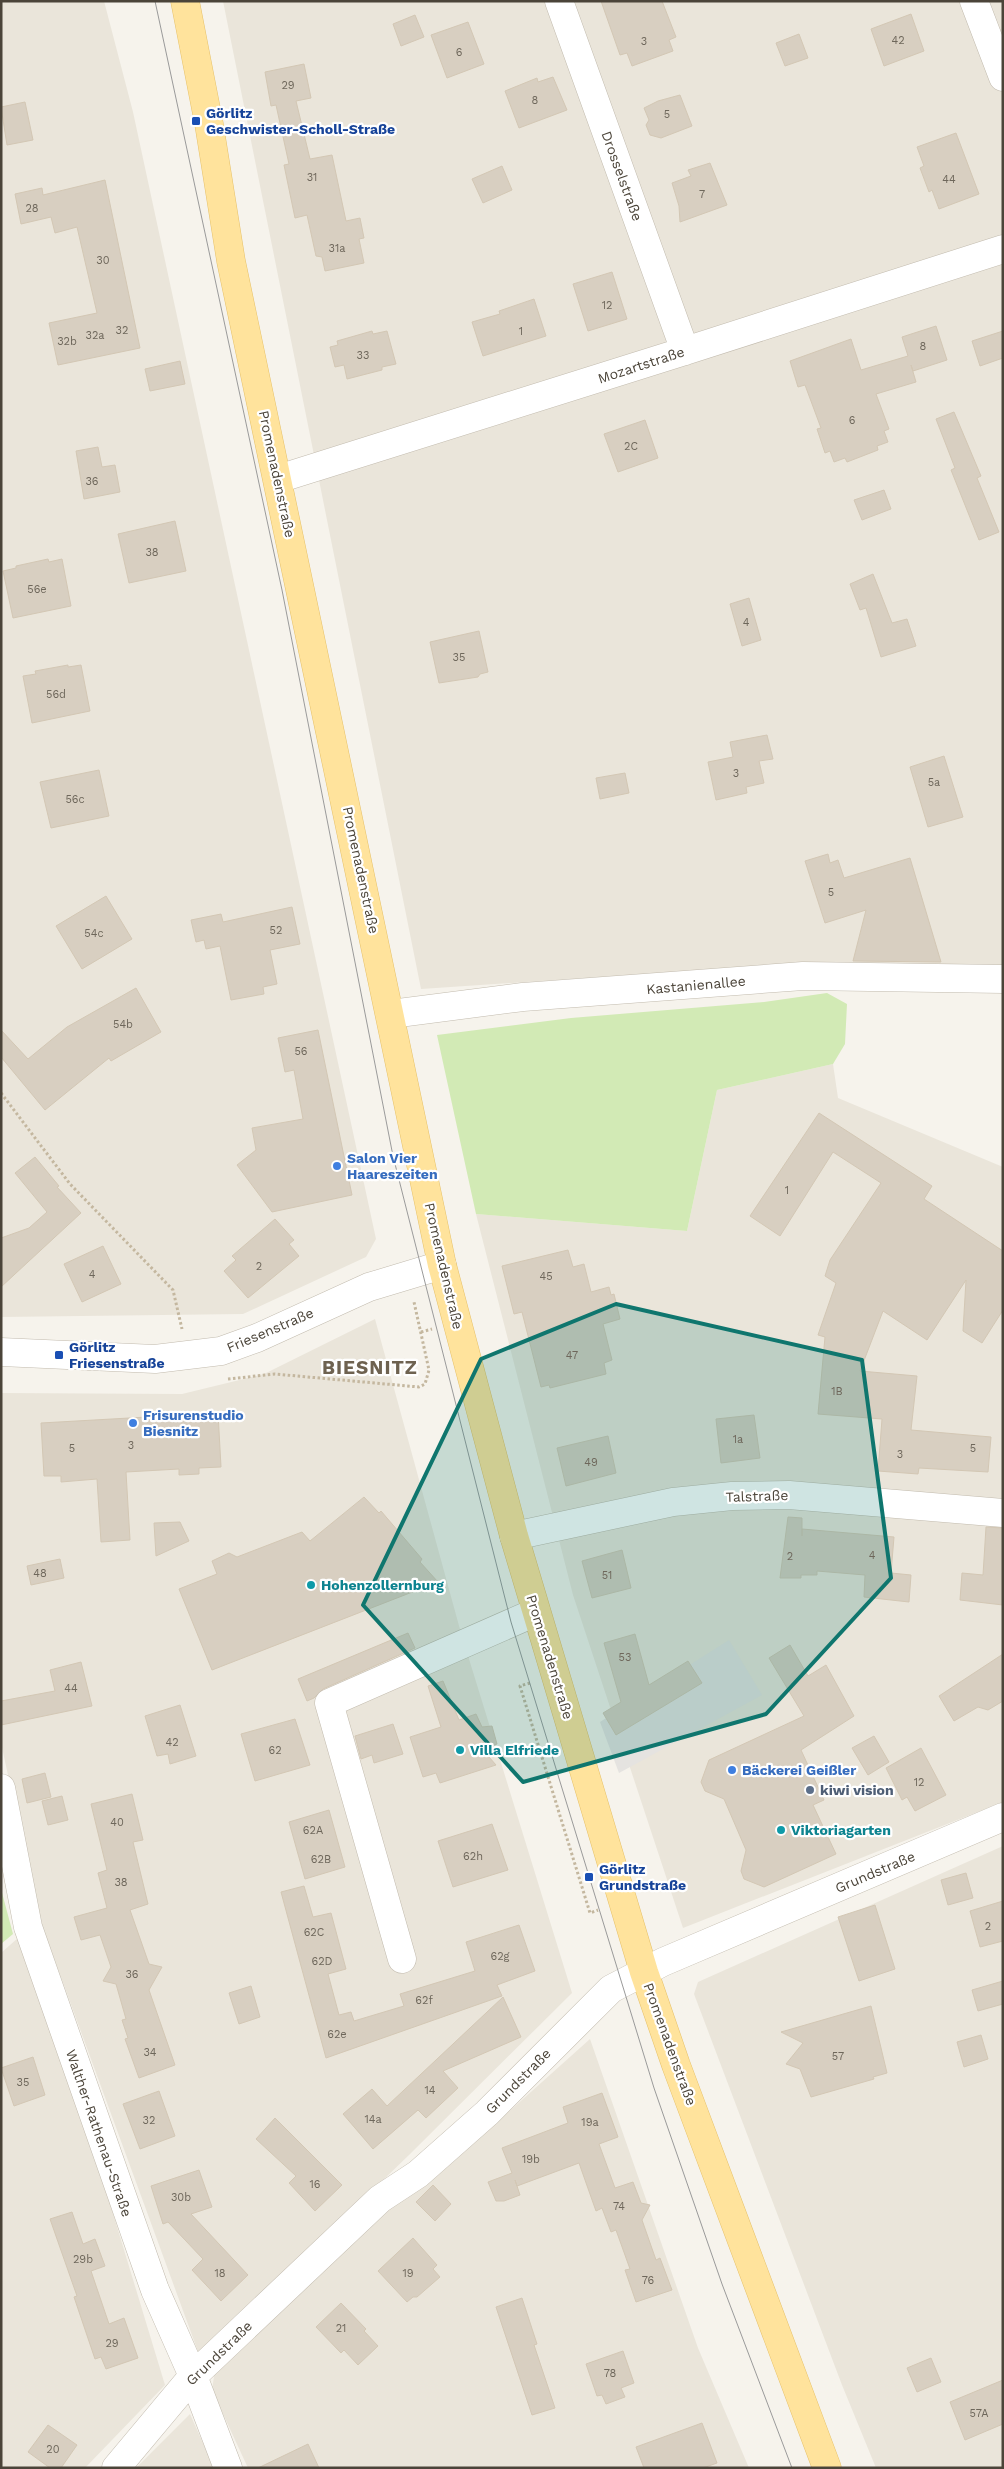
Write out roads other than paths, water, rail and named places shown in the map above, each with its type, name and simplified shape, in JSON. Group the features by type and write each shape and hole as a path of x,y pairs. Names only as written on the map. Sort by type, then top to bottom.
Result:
{"main road":[{"name":"Promenadenstraße","path":"185,1 209,124 231,261 391,1014 442,1265 514,1536 644,1972 676,2065 827,2468"}],"street":[{"name":"Drosselstraße","path":"559,1 685,351"},
{"path":"974,1 1003,77"},
{"name":"Mozartstraße","path":"278,479 1003,249"},
{"name":"Kastanienallee","path":"391,1014 523,997 803,976 1003,979"},
{"name":"Friesenstraße","path":"1,1352 155,1359 221,1350 257,1338 368,1287 442,1265"},
{"name":"Talstraße","path":"514,1536 673,1502 732,1496 789,1495 1003,1513"},
{"path":"402,1959 329,1704 536,1612"},
{"name":"Walther-Rathenau-Straße","path":"1,1788 28,1927 155,2290 193,2376 228,2468"},
{"name":"Grundstraße","path":"116,2468 193,2376 380,2199 418,2174 487,2113 611,1989 644,1972 1003,1817"}],"tram line":[{"path":"155,1 282,590 393,1156 511,1622 654,2088 722,2284 792,2468"}],"place":[{"name":"Görlitz Geschwister-Scholl-Straße","path":"196,121"},
{"name":"Salon Vier Haareszeiten","path":"337,1166"},
{"name":"Görlitz Friesenstraße","path":"59,1355"},
{"name":"Frisurenstudio Biesnitz","path":"133,1423"},
{"name":"Hohenzollernburg","path":"311,1585"},
{"name":"Villa Elfriede","path":"460,1750"},
{"name":"Bäckerei Geißler","path":"732,1770"},
{"name":"kiwi vision","path":"810,1790"},
{"name":"Viktoriagarten","path":"781,1830"},
{"name":"Görlitz Grundstraße","path":"589,1877"}],"district":[{"name":"BIESNITZ","path":"370,1367"}]}
